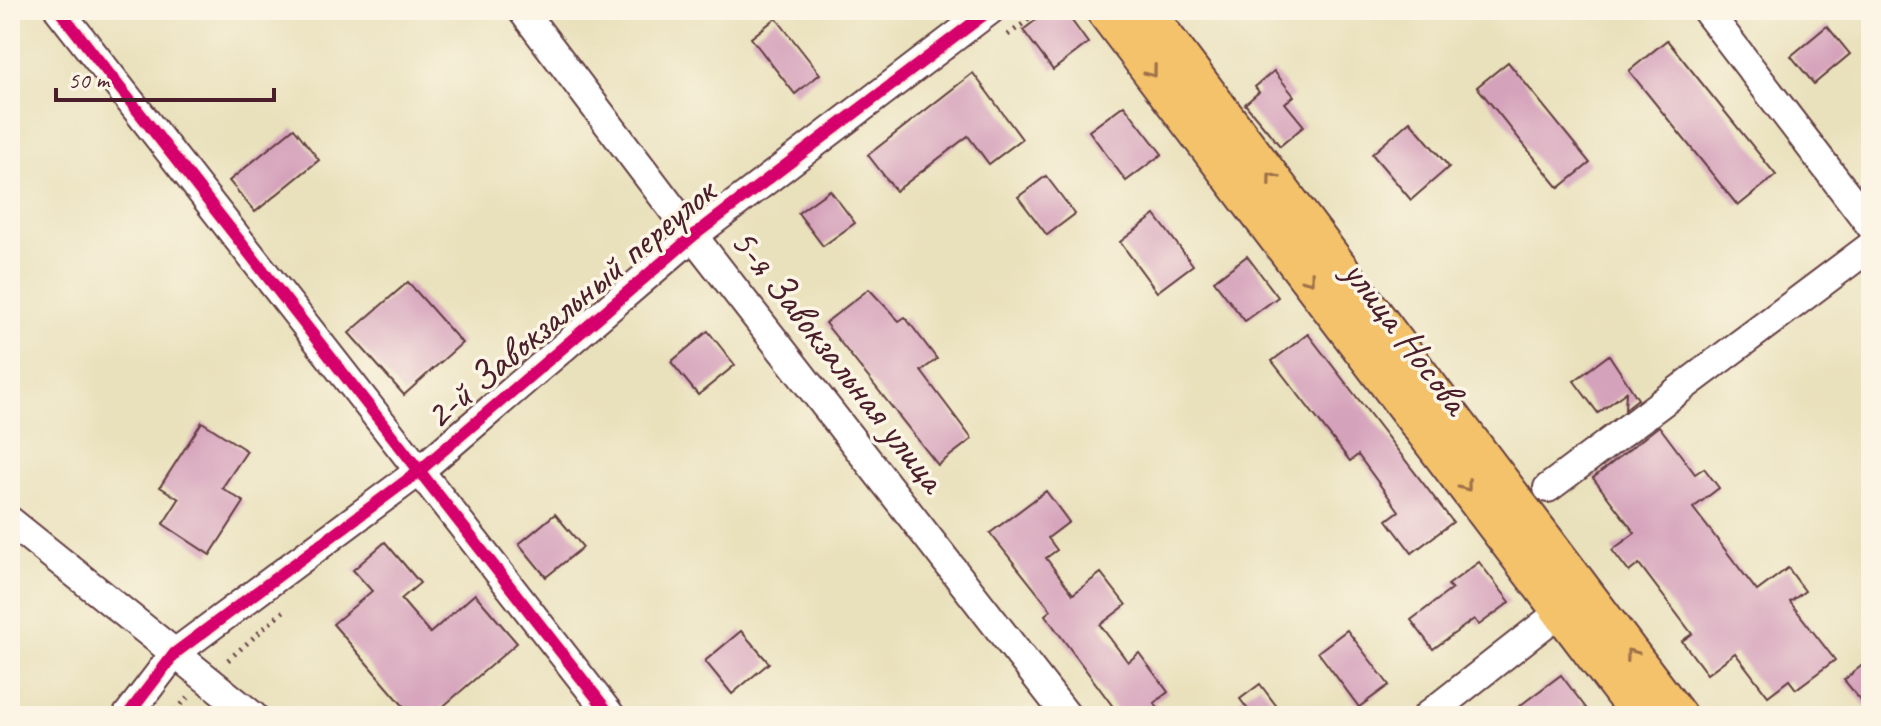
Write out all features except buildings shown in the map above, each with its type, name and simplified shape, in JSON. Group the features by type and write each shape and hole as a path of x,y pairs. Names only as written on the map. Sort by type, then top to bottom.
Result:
{"main road":[{"name":"улица Носова","path":"1104,10 1572,601 1678,716"},
{"name":"улица Носова","path":"1145,10 1572,601 1640,716"}],"street":[{"path":"59,10 611,716"},
{"name":"5-я Завокзальная улица","path":"522,10 693,236 1067,716"},
{"name":"2-й Завокзальный переулок","path":"127,716 175,653 418,472 693,236 990,10"},
{"path":"1706,10 1871,226"},
{"path":"1548,488 1871,246"},
{"path":"10,521 253,716"},
{"path":"1427,716 1572,601"}],"cycle path":[{"path":"59,10 611,716"},
{"path":"127,716 175,653 418,472 693,236 990,10"}]}
